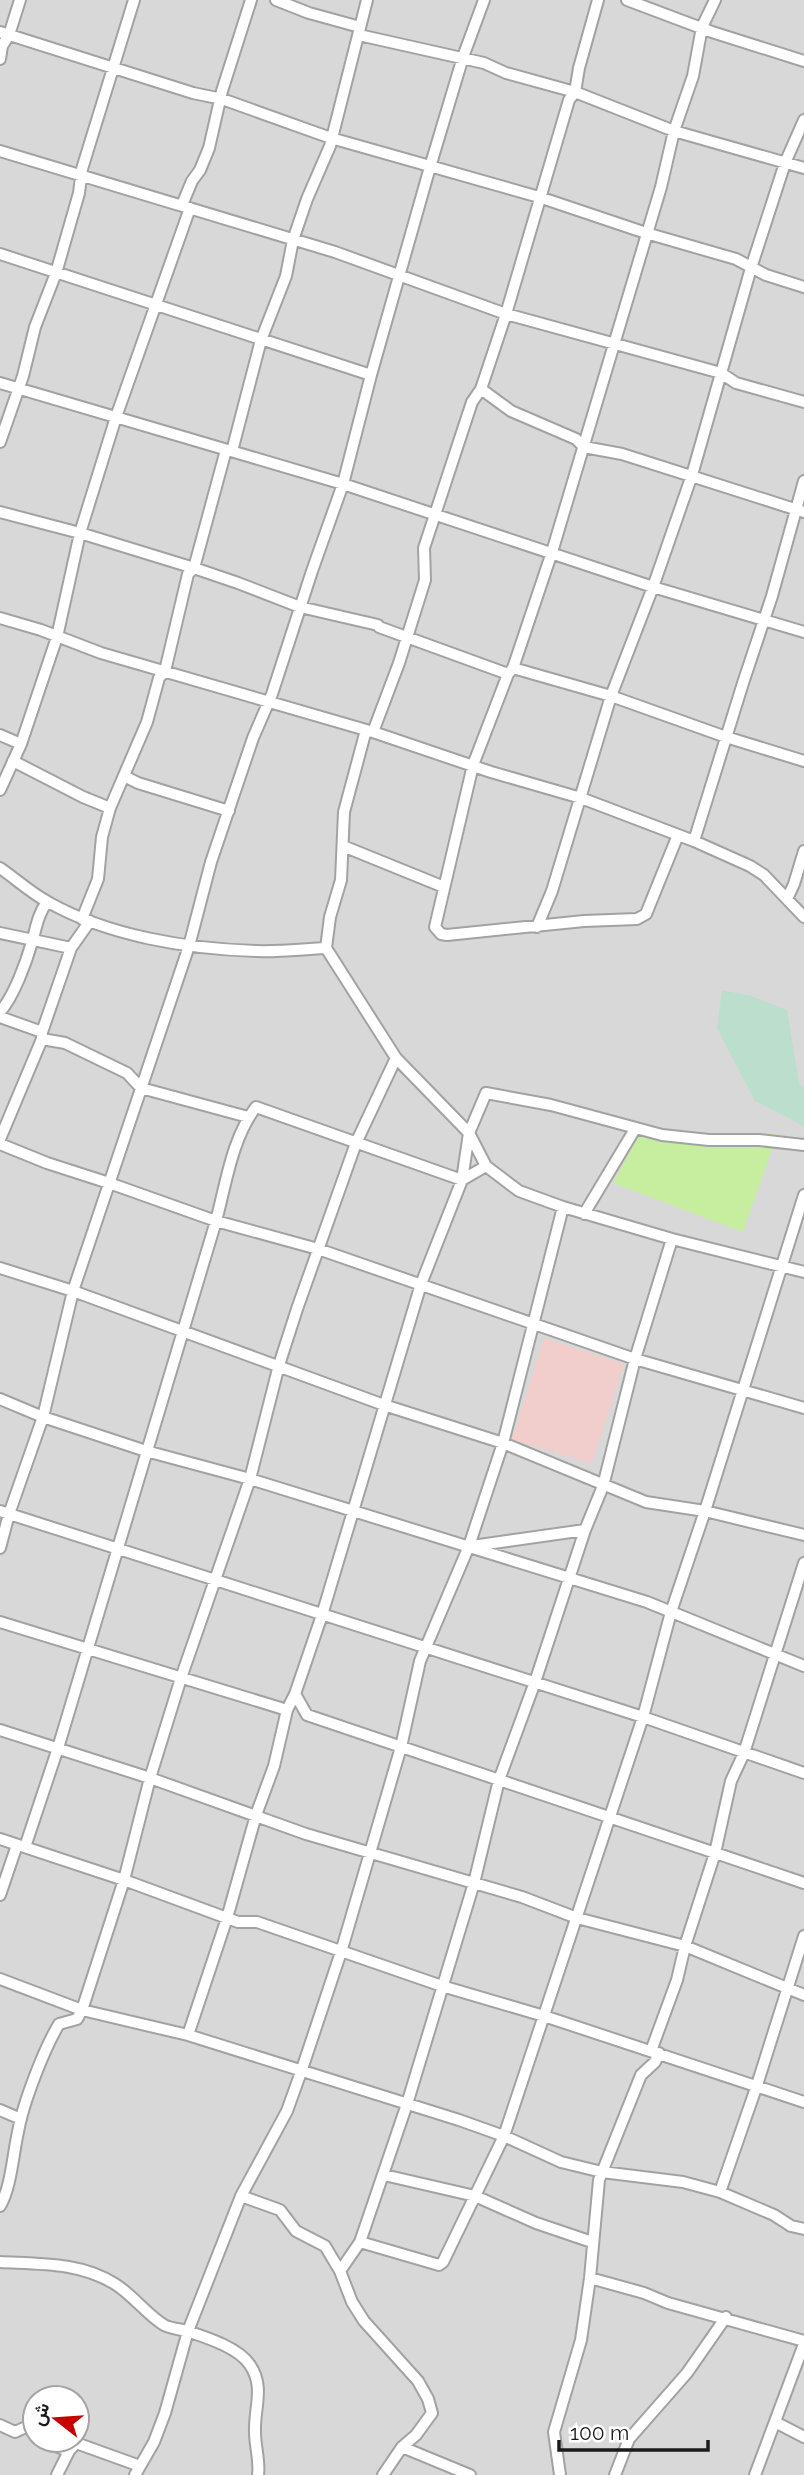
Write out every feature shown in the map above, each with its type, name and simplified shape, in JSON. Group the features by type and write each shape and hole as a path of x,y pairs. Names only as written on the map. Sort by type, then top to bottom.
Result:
{"street":[{"path":"0,59 5,34 20,0"},
{"path":"0,442 19,388 35,327 56,273 82,169 134,0"},
{"path":"0,790 21,744 57,637 80,533 116,417 156,304 192,181 201,170 222,91 251,0"},
{"path":"276,0 359,31 463,57 506,73 575,92 674,131 804,168"},
{"path":"309,13 312,0"},
{"path":"367,0 330,146 293,240 286,276 261,340 194,568 188,574 165,671 159,678 147,722 110,808 102,837 98,879 86,920 71,947 42,1035 0,1142 47,1163 216,1221 318,1249 635,1359 804,1408"},
{"path":"0,1548 5,1513 43,1417 73,1291 189,946 211,862 272,694 343,484 430,167 463,57 484,0"},
{"path":"598,0 587,33 575,92 569,100 506,314 481,388 472,402 424,548 425,580 400,663 370,731 344,812 341,880 330,917 326,948 396,1058 469,1133 486,1166 519,1191 671,1239 804,1272"},
{"path":"627,0 804,61"},
{"path":"678,835 645,915 636,919 584,921 447,935 441,934 435,928 473,765 511,671 552,552 661,187 674,131 693,76 702,27 715,0"},
{"path":"5,34 193,93 222,99 331,138 539,197 646,233 736,259 765,275 804,287"},
{"path":"537,927 552,891 582,798 611,695 692,475 751,268 785,163 804,120"},
{"path":"0,151 386,269 506,314 721,373 736,383 804,402"},
{"path":"0,254 371,375"},
{"path":"0,383 343,484 653,587 804,632"},
{"path":"481,388 511,411 576,439 584,447 622,454 800,511"},
{"path":"694,841 800,511 804,481"},
{"path":"0,512 194,568 300,607 378,625 511,671 611,695 726,737 804,761"},
{"path":"0,618 101,653 370,731 582,798 694,841 750,866 764,875 804,917"},
{"path":"0,735 21,744"},
{"path":"13,761 110,808"},
{"path":"124,776 138,783 229,811"},
{"path":"344,846 444,887"},
{"path":"787,899 799,886 804,851"},
{"path":"0,868 47,902 86,920 189,946 258,951 326,948"},
{"path":"47,902 40,911 33,940 0,1014 131,1076 141,1088 248,1117"},
{"path":"0,933 71,947"},
{"path":"0,2206 21,2119 40,2064 57,2026 76,2019 82,2010 124,1880 150,1778 181,1678 250,1479 279,1365 356,1143 396,1058"},
{"path":"188,2035 228,1918 256,1815 274,1766 287,1710 322,1615 421,1284 462,1180 469,1133 486,1093 551,1105 635,1129 687,1138 759,1140 804,1145"},
{"path":"0,1895 58,1748 216,1221 233,1156 248,1117 256,1107 462,1180 486,1166"},
{"path":"584,1213 635,1129"},
{"path":"360,2242 439,2266 504,2137 643,1717 671,1612 784,1265 804,1195"},
{"path":"91,2450 138,2470 154,2442 188,2331 242,2196 287,2111 341,1952 401,1747 420,1661 428,1648 469,1546 503,1443 563,1207"},
{"path":"340,2271 360,2242 407,2104 474,1883 499,1780 535,1682 585,1530 603,1486 635,1359 671,1239"},
{"path":"0,1268 183,1330 384,1405 503,1443 646,1502 705,1511 804,1535"},
{"path":"0,1399 43,1417 146,1451 354,1510 647,1602 804,1666"},
{"path":"5,1513 643,1717 804,1773"},
{"path":"469,1546 585,1530"},
{"path":"561,2475 554,2432 581,2340 590,2278 596,2195 602,2172 642,2075 655,2062 655,2052 677,1980 684,1946 715,1853 732,1781 744,1753 804,1563"},
{"path":"0,1622 287,1710"},
{"path":"295,1694 307,1715 804,1883"},
{"path":"0,1730 150,1778 306,1834 531,1899 576,1918 684,1946 804,1995"},
{"path":"0,1839 124,1880 238,1922 257,1922 442,1986 544,2016 804,2102"},
{"path":"720,2192 804,1936"},
{"path":"0,1979 82,2010 188,2035 407,2104 504,2137 561,2162 602,2172 683,2182 720,2192 774,2215 792,2226 804,2228"},
{"path":"0,2110 21,2119"},
{"path":"384,2175 475,2196 536,2223 592,2242"},
{"path":"242,2196 280,2210 296,2231 325,2246 363,2321 418,2381 428,2399 432,2413 416,2435 402,2447 383,2475"},
{"path":"0,2262 55,2264 98,2275 135,2299 165,2326 188,2331 228,2348 248,2361 259,2386 255,2433 258,2475"},
{"path":"590,2278 804,2343 755,2475"},
{"path":"615,2475 629,2439 687,2373 726,2318"},
{"path":"775,2422 804,2437"},
{"path":"0,2425 15,2432 21,2429"},
{"path":"402,2447 470,2475"},
{"path":"57,2475 68,2454"}],"shaded area":[{"path":"0,0 804,0 804,2475 0,2475"},
{"path":"544,1338 624,1364 592,1464 512,1439"}],"green space":[{"path":"722,990 751,996 787,1010 799,1084 804,1087 804,1126 755,1101 717,1028"},
{"path":"777,1134 743,1232 613,1183 639,1135"}]}
